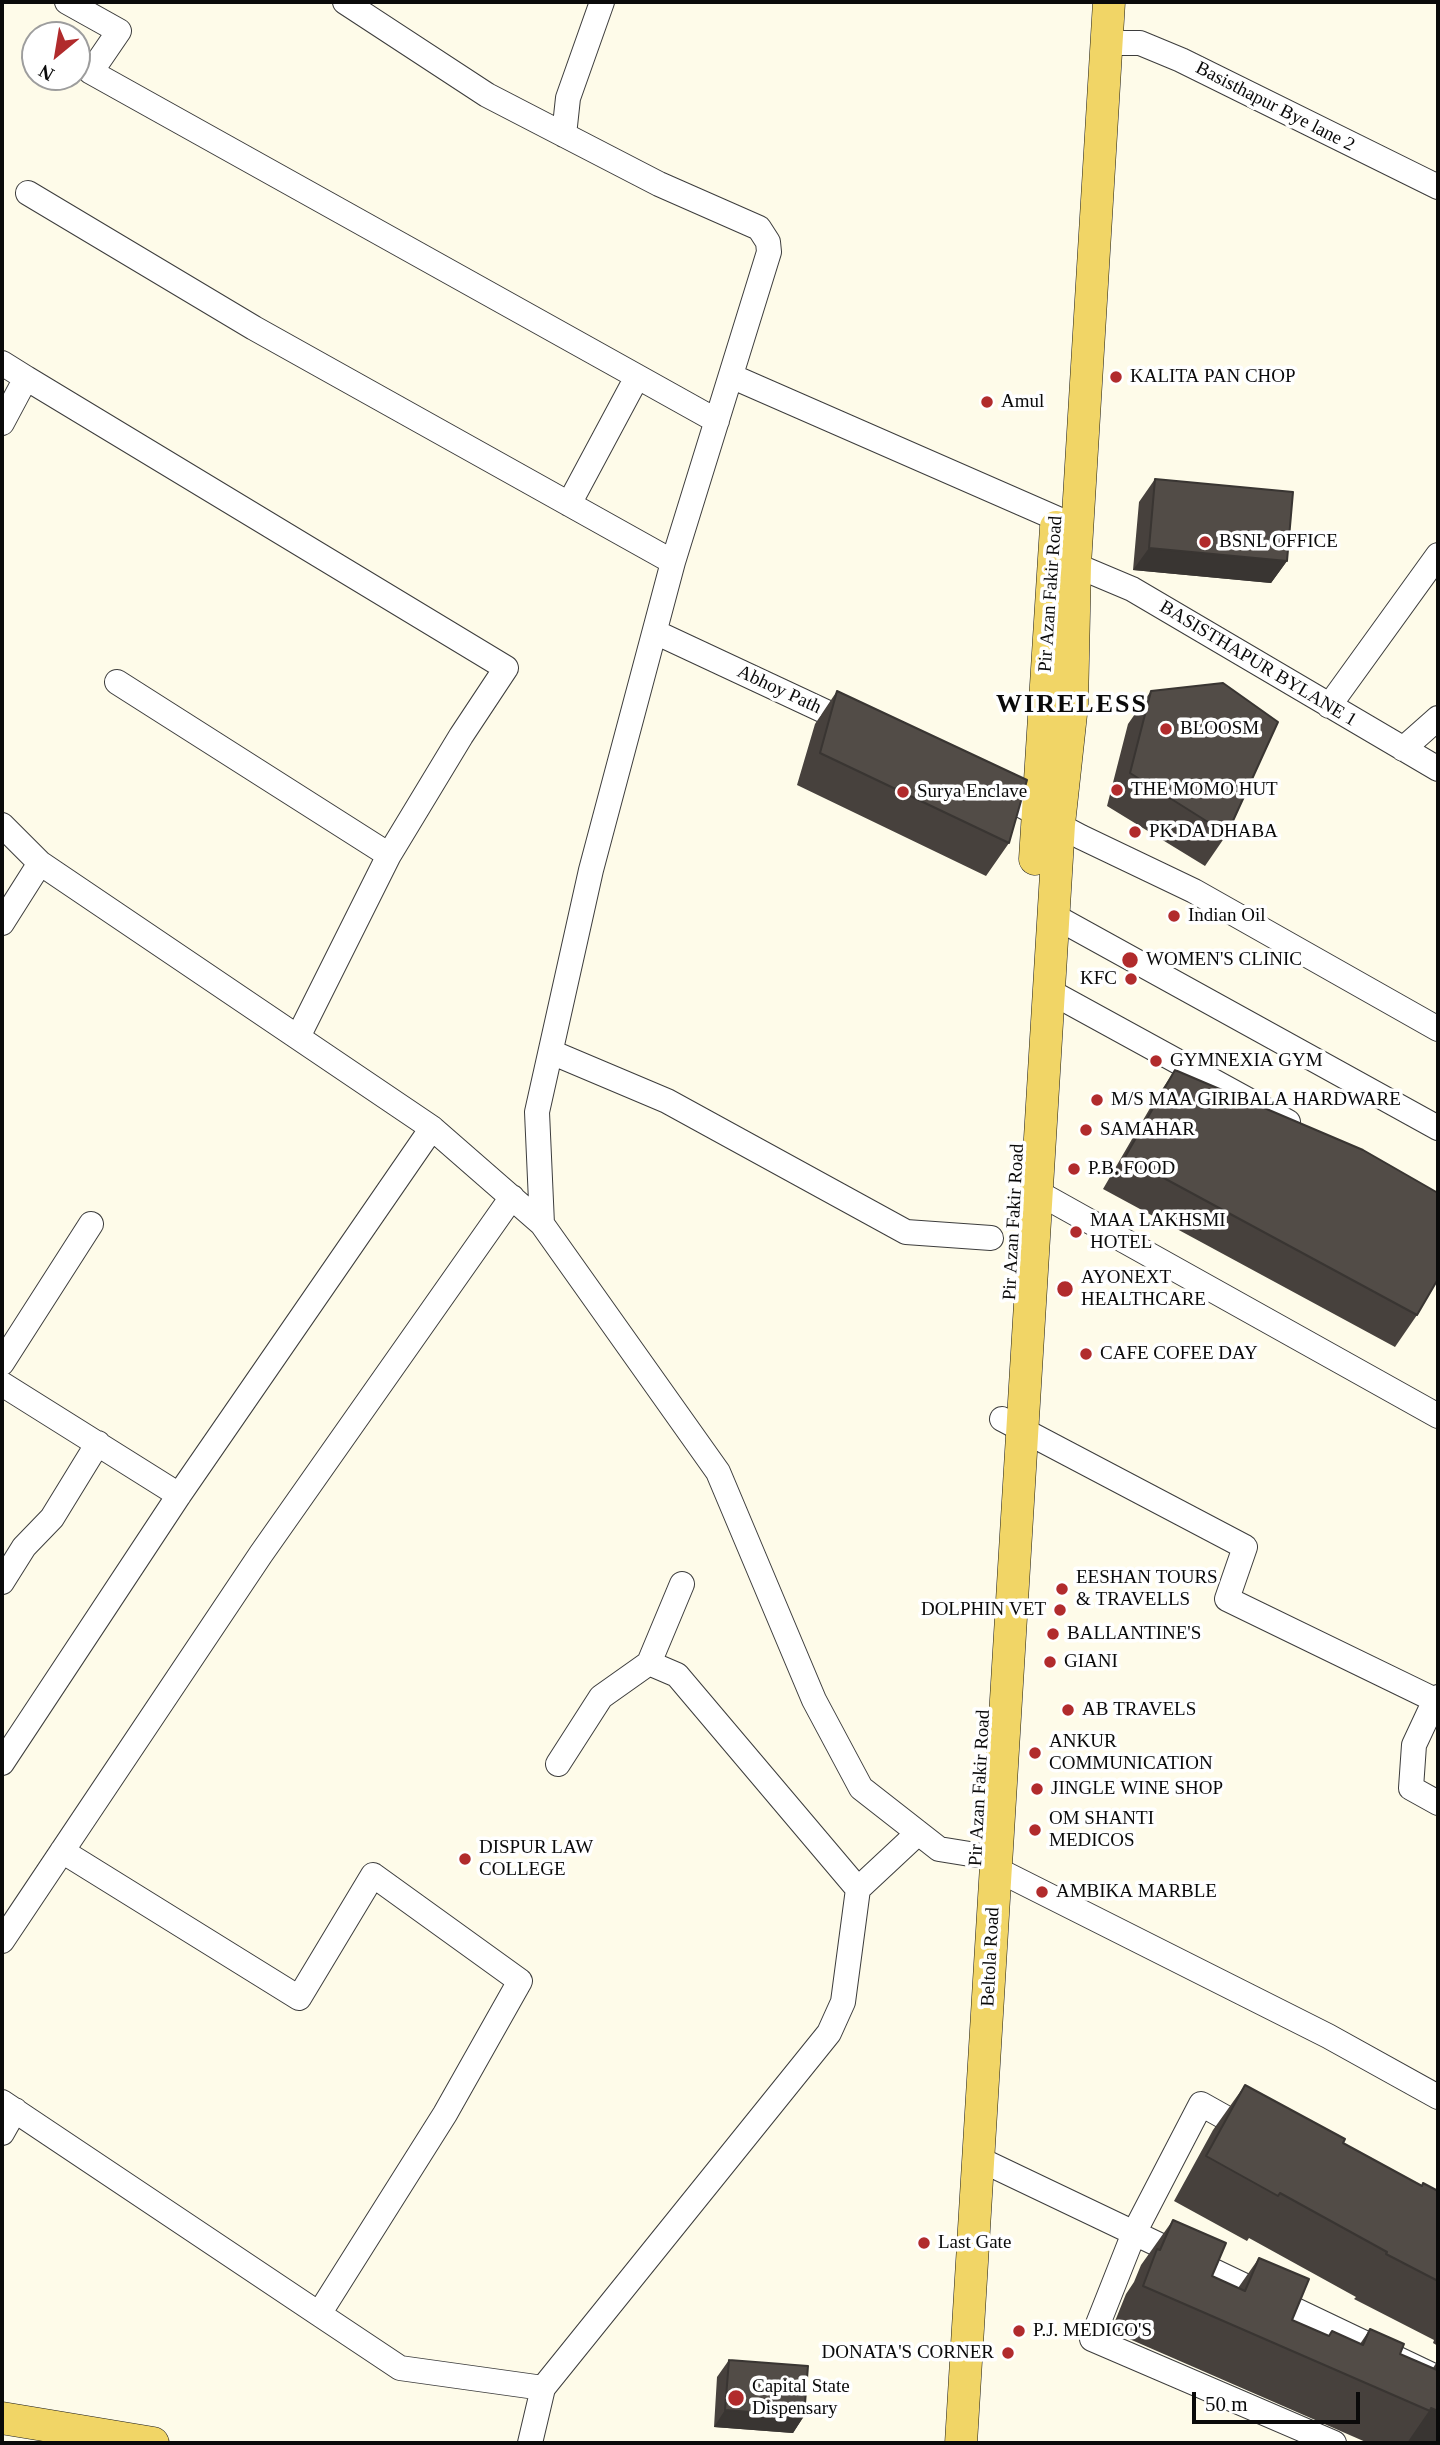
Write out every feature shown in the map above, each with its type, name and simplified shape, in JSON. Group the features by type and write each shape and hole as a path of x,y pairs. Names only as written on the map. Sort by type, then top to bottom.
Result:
{"main road":[{"name":"Pir Azan Fakir Road","path":"1012,1424 1037,1192 1054,916 1038,813 1072,705 1075,565 1067,523 1087,2"},
{"name":"Pir Azan Fakir Road","path":"940,2443 986,1862 1012,1424 1038,813 1067,523 1109,2"},
{"name":"Beltola Road","path":"961,2443 979,2159 986,1862"},
{"path":"2,2418 153,2443"}],"street":[{"path":"67,2 119,31 91,72 717,421"},
{"path":"345,2 487,95 659,184 758,228 768,242 769,252 673,562 591,870 537,1112 542,1224"},
{"path":"564,135 568,99 602,2"},
{"name":"Basisthapur Bye lane 2","path":"1107,43 1140,43 1181,60 1438,187"},
{"path":"28,193 254,328 673,562"},
{"path":"2,363 506,668 388,855 298,1037"},
{"path":"731,376 1067,523"},
{"path":"569,504 637,377"},
{"path":"2,423 26,378"},
{"path":"1329,706 1438,555"},
{"name":"BASISTHAPUR BYLANE 1","path":"1075,565 1132,589 1438,769"},
{"name":"Abhoy Path","path":"655,632 879,737"},
{"path":"117,682 388,855"},
{"path":"1403,749 1438,718"},
{"path":"967,778 1194,891 1438,1029"},
{"path":"2,825 40,863 432,1128 542,1224 718,1472 814,1700 861,1787 939,1849 986,1862 1328,2036 1438,2097"},
{"path":"2,923 40,863"},
{"path":"1054,916 1438,1128"},
{"path":"1049,991 1307,1133"},
{"path":"551,1052 667,1101 906,1232 991,1238"},
{"path":"2,1763 179,1495 432,1128"},
{"path":"1037,1192 1438,1416"},
{"path":"2,1941 261,1554 512,1197"},
{"path":"2,1363 91,1224"},
{"path":"2,1384 179,1495"},
{"path":"1012,1424 1245,1547 1227,1599 1436,1699 1414,1745 1411,1788 1438,1803"},
{"path":"2,1583 24,1547 52,1518 97,1443"},
{"path":"558,1764 601,1697 649,1663 682,1584"},
{"path":"649,1663 677,1675 858,1889"},
{"path":"530,2443 543,2388 830,2033 843,2002 858,1889 918,1833"},
{"path":"62,1851 299,1998 373,1875 520,1981 445,2114 320,2314"},
{"path":"1272,2144 1201,2104 1134,2233 1092,2339 1334,2443"},
{"path":"2,2133 8,2106 400,2368 543,2388"},
{"path":"979,2159 1438,2378"}],"building":[{"path":"1155,479 1293,492 1287,561 1149,548"},
{"path":"1223,683 1278,722 1227,834 1130,773 1151,691"},
{"path":"837,691 1027,780 1009,843 820,753"},
{"path":"1175,1070 1363,1150 1438,1193 1438,1279 1417,1315 1125,1157"},
{"path":"1245,2085 1345,2139 1343,2143 1422,2186 1423,2183 1438,2191 1438,2281 1280,2193 1278,2196 1206,2156"},
{"path":"1173,2220 1226,2243 1212,2276 1245,2291 1259,2258 1309,2279 1292,2320 1329,2336 1332,2331 1363,2345 1370,2329 1404,2344 1400,2354 1437,2370 1438,2368 1438,2411 1431,2408 1430,2411 1143,2286 1157,2249 1160,2250"},
{"path":"729,2360 808,2366 804,2416 725,2410"}],"place":[{"name":"KALITA PAN CHOP","path":"1116,377"},
{"name":"Amul","path":"987,402"},
{"name":"BSNL OFFICE","path":"1205,542"},
{"name":"BLOOSM","path":"1166,729"},
{"name":"THE MOMO HUT","path":"1117,790"},
{"name":"Surya Enclave","path":"903,792"},
{"name":"PK DA DHABA","path":"1135,832"},
{"name":"Indian Oil","path":"1174,916"},
{"name":"WOMEN'S CLINIC","path":"1130,960"},
{"name":"KFC","path":"1131,979"},
{"name":"GYMNEXIA GYM","path":"1156,1061"},
{"name":"M/S MAA GIRIBALA HARDWARE","path":"1097,1100"},
{"name":"SAMAHAR","path":"1086,1130"},
{"name":"P.B. FOOD","path":"1074,1169"},
{"name":"MAA LAKHSMI HOTEL","path":"1076,1232"},
{"name":"AYONEXT HEALTHCARE","path":"1065,1289"},
{"name":"CAFE COFEE DAY","path":"1086,1354"},
{"name":"EESHAN TOURS & TRAVELLS","path":"1062,1589"},
{"name":"DOLPHIN VET","path":"1060,1610"},
{"name":"BALLANTINE'S","path":"1053,1634"},
{"name":"GIANI","path":"1050,1662"},
{"name":"AB TRAVELS","path":"1068,1710"},
{"name":"ANKUR COMMUNICATION","path":"1035,1753"},
{"name":"JINGLE WINE SHOP","path":"1037,1789"},
{"name":"OM SHANTI MEDICOS","path":"1035,1830"},
{"name":"DISPUR LAW COLLEGE","path":"465,1859"},
{"name":"AMBIKA MARBLE","path":"1042,1892"},
{"name":"Last Gate","path":"924,2243"},
{"name":"P.J. MEDICO'S","path":"1019,2331"},
{"name":"DONATA'S CORNER","path":"1008,2353"},
{"name":"Capital State Dispensary","path":"736,2398"}],"district":[{"name":"WIRELESS","path":"1072,705"}]}
